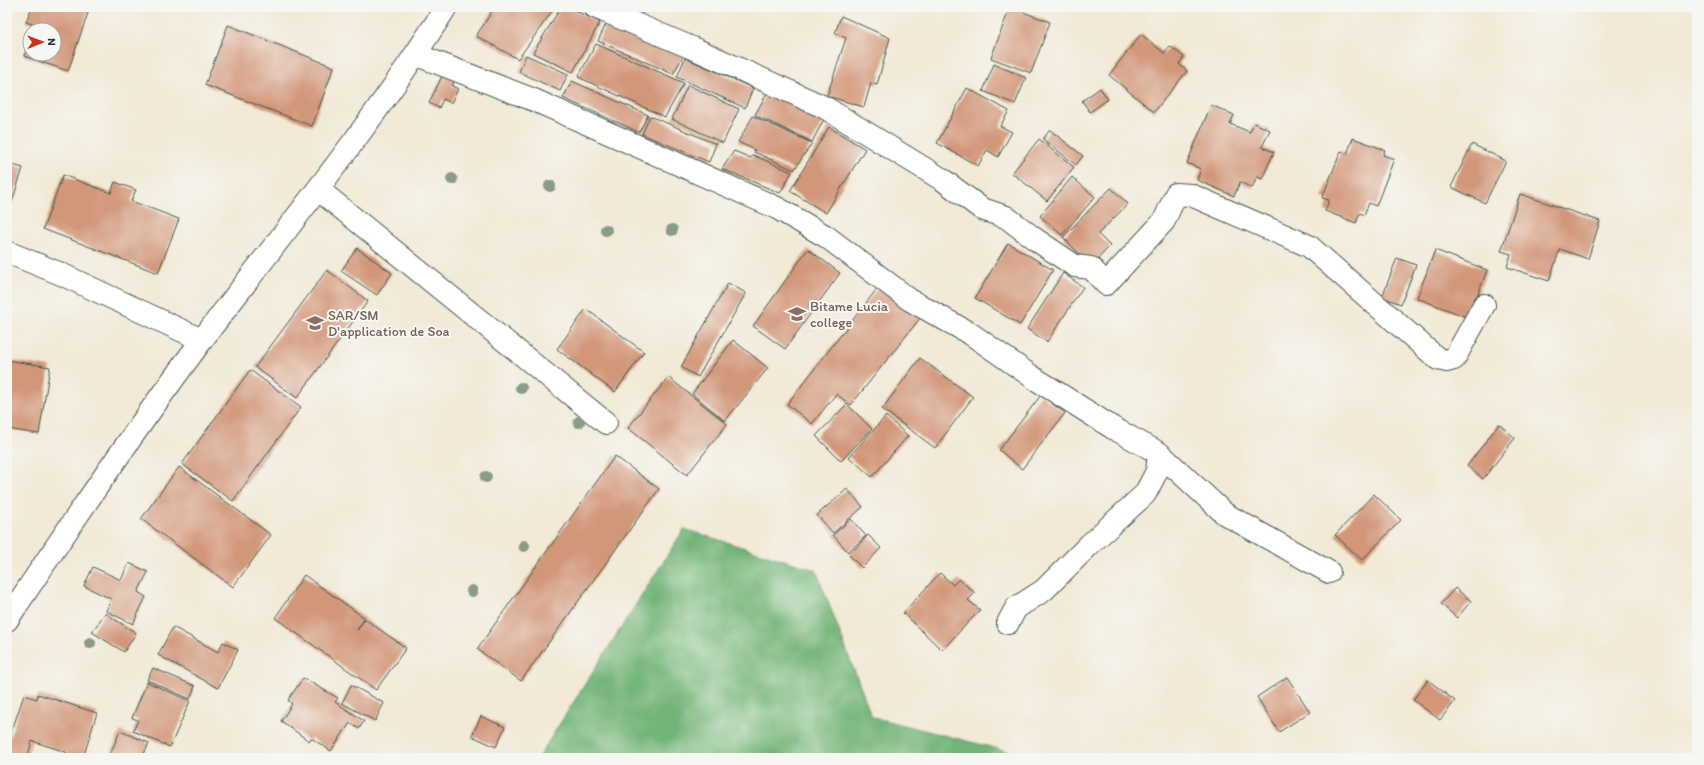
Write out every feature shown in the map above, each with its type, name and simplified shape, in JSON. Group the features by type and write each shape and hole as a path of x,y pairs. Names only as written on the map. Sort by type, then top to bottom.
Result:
{"street":[{"path":"7,620 111,466 202,340 319,190 417,55 446,7"},
{"path":"594,7 697,50 824,107 943,180 982,209 1006,217 1075,266 1091,268 1106,284 1164,221 1176,194 1191,195 1309,246 1438,359 1447,361 1454,359 1484,305"},
{"path":"417,55 534,100 777,208 827,237 910,300 971,334 1034,378 1113,428 1160,453 1225,514 1329,572"},
{"path":"319,190 606,423"},
{"path":"7,252 61,274 202,340"},
{"path":"1008,623 1016,608 1044,590 1089,545 1145,494 1156,471 1160,453"}],"green space":[{"path":"684,529 816,570 872,717 1030,757 1042,758 538,758"}],"building":[{"path":"32,7 90,7 68,71 42,62 62,62 62,22 26,22"},
{"path":"488,7 555,7 518,59 476,36 493,10"},
{"path":"561,7 567,7 600,22 573,72 533,53"},
{"path":"624,7 647,7 639,18"},
{"path":"1010,7 1050,22 1031,73 991,58"},
{"path":"841,16 890,38 877,85 871,83 864,107 827,96 846,38 835,33"},
{"path":"607,22 683,56 673,74 598,41"},
{"path":"228,25 334,67 312,126 205,85"},
{"path":"1141,34 1164,53 1170,46 1184,57 1179,64 1187,71 1154,112 1109,75"},
{"path":"596,44 684,83 665,117 578,77"},
{"path":"526,55 568,74 560,91 519,72"},
{"path":"685,58 753,88 745,108 677,77"},
{"path":"994,64 1026,78 1015,104 983,91"},
{"path":"445,70 457,75 452,86 458,89 451,103 443,99 439,108 429,103"},
{"path":"572,81 648,115 639,132 563,98"},
{"path":"688,85 739,109 723,143 672,119"},
{"path":"967,88 1009,111 1000,126 1012,132 998,157 987,150 978,166 937,143"},
{"path":"1100,88 1108,99 1090,112 1082,101"},
{"path":"767,93 824,119 812,142 755,115"},
{"path":"1211,105 1234,115 1230,124 1250,132 1254,123 1270,130 1262,147 1274,152 1262,179 1257,177 1252,188 1240,182 1234,196 1197,180 1201,169 1187,163"},
{"path":"650,116 716,144 709,162 642,134"},
{"path":"753,116 812,143 794,170 754,152 755,150 738,142"},
{"path":"829,127 865,149 826,213 790,191"},
{"path":"1050,130 1083,156 1076,165 1043,139"},
{"path":"1353,138 1385,150 1383,155 1394,159 1376,206 1369,203 1364,215 1360,213 1356,223 1325,211 1329,200 1322,198 1341,151 1347,154"},
{"path":"1039,139 1074,167 1047,201 1012,173"},
{"path":"1472,144 1506,161 1485,203 1451,187"},
{"path":"734,151 751,158 753,155 792,172 780,193 722,169"},
{"path":"7,163 23,168 10,208 7,207"},
{"path":"63,175 111,193 115,182 136,190 131,201 179,219 158,273 43,229"},
{"path":"1072,177 1095,197 1062,235 1040,216"},
{"path":"1111,188 1128,204 1098,234 1110,246 1091,266 1063,237"},
{"path":"1520,194 1600,221 1588,259 1560,249 1549,281 1507,267 1511,254 1501,251"},
{"path":"1008,243 1053,270 1020,325 975,298"},
{"path":"357,248 392,273 377,295 341,271"},
{"path":"808,249 840,273 785,349 753,326"},
{"path":"1435,250 1487,270 1469,318 1417,298"},
{"path":"1397,258 1416,265 1401,304 1382,297"},
{"path":"327,270 368,301 297,398 255,367"},
{"path":"1063,273 1083,287 1047,342 1027,329"},
{"path":"728,283 746,293 698,377 681,367"},
{"path":"880,285 921,317 851,405 836,394 812,424 787,404"},
{"path":"586,309 644,352 615,392 557,349"},
{"path":"733,340 768,368 725,421 692,394"},
{"path":"920,358 973,397 935,448 882,409"},
{"path":"7,360 50,367 39,434 7,429"},
{"path":"250,370 301,407 233,501 182,464"},
{"path":"668,377 727,424 687,475 628,428"},
{"path":"1041,395 1065,413 1022,469 999,450"},
{"path":"847,404 872,429 841,461 816,436"},
{"path":"886,416 908,436 872,477 849,457"},
{"path":"1499,424 1515,438 1483,479 1467,466"},
{"path":"615,456 659,489 521,681 477,649"},
{"path":"179,467 271,535 233,587 141,519"},
{"path":"847,489 863,507 833,533 817,515"},
{"path":"1374,494 1401,520 1362,560 1335,535"},
{"path":"851,519 866,536 848,552 833,535"},
{"path":"868,535 881,548 862,568 849,555"},
{"path":"129,563 148,572 138,592 146,597 133,624 106,611 111,599 84,586 93,567 121,580"},
{"path":"940,573 953,585 959,579 975,593 968,600 980,610 942,650 903,613"},
{"path":"304,575 365,618 357,630 365,619 406,648 376,690 275,618"},
{"path":"1455,588 1471,601 1457,618 1441,604"},
{"path":"105,613 136,633 124,652 92,632"},
{"path":"173,627 218,652 223,642 238,650 218,688 158,655"},
{"path":"153,668 195,686 190,699 147,680"},
{"path":"1287,677 1310,712 1279,732 1257,697"},
{"path":"303,678 338,698 335,702 364,721 359,729 350,723 331,751 311,738 309,741 281,721 292,704 288,700"},
{"path":"1428,680 1455,701 1440,720 1413,700"},
{"path":"147,682 190,701 170,747 133,731 138,720 132,718"},
{"path":"351,685 384,703 375,721 342,703"},
{"path":"38,694 97,713 84,755 93,758 64,758 66,752 32,741 27,758 7,758 7,745 24,695 37,699"},
{"path":"481,716 505,727 496,747 472,736"},
{"path":"120,731 149,743 142,758 109,757"}],"place":[{"name":"Bitame Lucia college","path":"797,314"},
{"name":"SAR/SM D'application de Soa","path":"315,323"}]}
